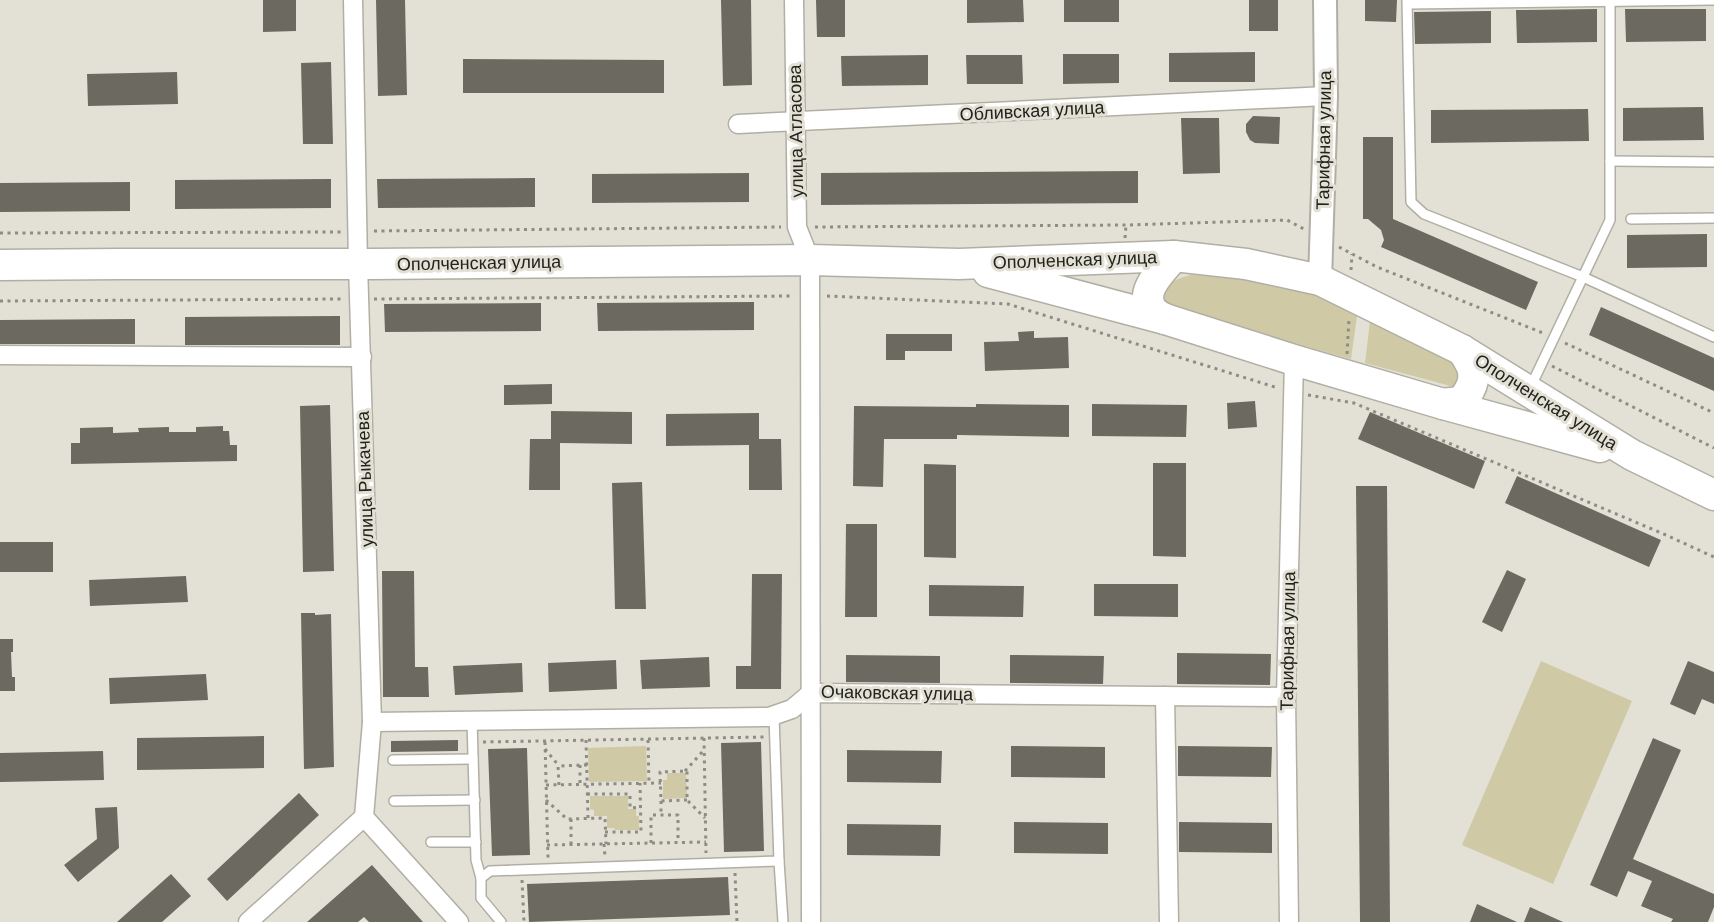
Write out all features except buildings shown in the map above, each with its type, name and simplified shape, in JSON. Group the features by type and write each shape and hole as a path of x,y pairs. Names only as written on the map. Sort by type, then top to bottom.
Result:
{"highway":[{"name":"Ополченская улица","path":"0,266 810,260 959,264 1174,256 1246,264 1320,280 1462,350 1632,455"},
{"path":"1165,319 1154,311 1149,304 1148,296 1154,280 1174,256"},
{"name":"Ополченская улица","path":"959,264 1165,319 1294,360 1345,388 1443,404 1632,455"},
{"path":"1443,404 1459,402 1466,396 1474,381 1475,374 1472,364 1462,350"},
{"path":"1632,455 1714,495"}],"street":[{"name":"улица Рыкачева","path":"353,0 358,264 372,722 364,817"},
{"name":"улица Атласова","path":"794,0 797,227 810,260"},
{"name":"Тарифная улица","path":"1320,280 1326,96 1325,0"},
{"name":"Обливская улица","path":"738,124 1326,96"},
{"path":"810,260 811,922"},
{"path":"0,355 362,357"},
{"name":"Тарифная улица","path":"1289,922 1286,697 1294,360"},
{"name":"Очаковская улица","path":"372,722 770,717 792,709 812,693 1286,697"},
{"path":"1165,696 1169,922"},
{"path":"248,922 364,817 459,922"}],"lane":[{"path":"1714,0 1408,2 1411,202 1424,214 1583,277 1714,337"},
{"path":"1528,391 1610,220 1610,1"},
{"path":"1610,161 1714,162"},
{"path":"1631,219 1714,218"},
{"path":"774,716 783,922"},
{"path":"472,720 476,860 481,878 481,898 501,922"},
{"path":"393,760 473,759"},
{"path":"394,801 475,800"},
{"path":"431,842 476,842"},
{"path":"481,878 490,871 779,861"}],"path":[{"path":"0,233 1126,225 1287,220 1377,267"},
{"path":"1352,254 1345,388 1354,403 1714,557"},
{"path":"0,301 810,296 1008,304 1293,392 1345,388"},
{"path":"1542,361 1714,448"},
{"path":"473,742 775,737"},
{"path":"704,738 706,864"},
{"path":"648,739 648,783"},
{"path":"545,741 548,869"},
{"path":"586,741 588,818"},
{"path":"545,749 559,766 559,784"},
{"path":"661,815 660,772 685,771 704,750"},
{"path":"580,765 580,784"},
{"path":"559,766 587,765"},
{"path":"685,771 687,771 687,800 705,818"},
{"path":"605,832 641,832 640,783"},
{"path":"546,785 661,783"},
{"path":"587,794 630,794 630,807 641,807"},
{"path":"546,800 567,819 605,818 606,844"},
{"path":"661,801 687,800"},
{"path":"651,843 651,815 678,814 678,842"},
{"path":"571,818 571,844"},
{"path":"547,845 706,842"},
{"path":"735,863 737,922"},
{"path":"522,870 524,922"}],"shaded area":[{"path":"1191,275 1270,282 1315,295 1337,305 1357,316 1351,359 1171,308 1162,301 1164,290 1170,283"},
{"path":"1370,321 1461,364 1458,388 1365,363"},
{"path":"1541,661 1632,701 1553,884 1462,845"},
{"path":"646,746 647,781 589,782 588,748"},
{"path":"667,773 686,773 687,798 663,799 663,780 667,780"},
{"path":"590,796 628,796 628,809 636,809 636,816 639,816 639,830 607,828 607,816 594,816 594,810 590,809"}]}
